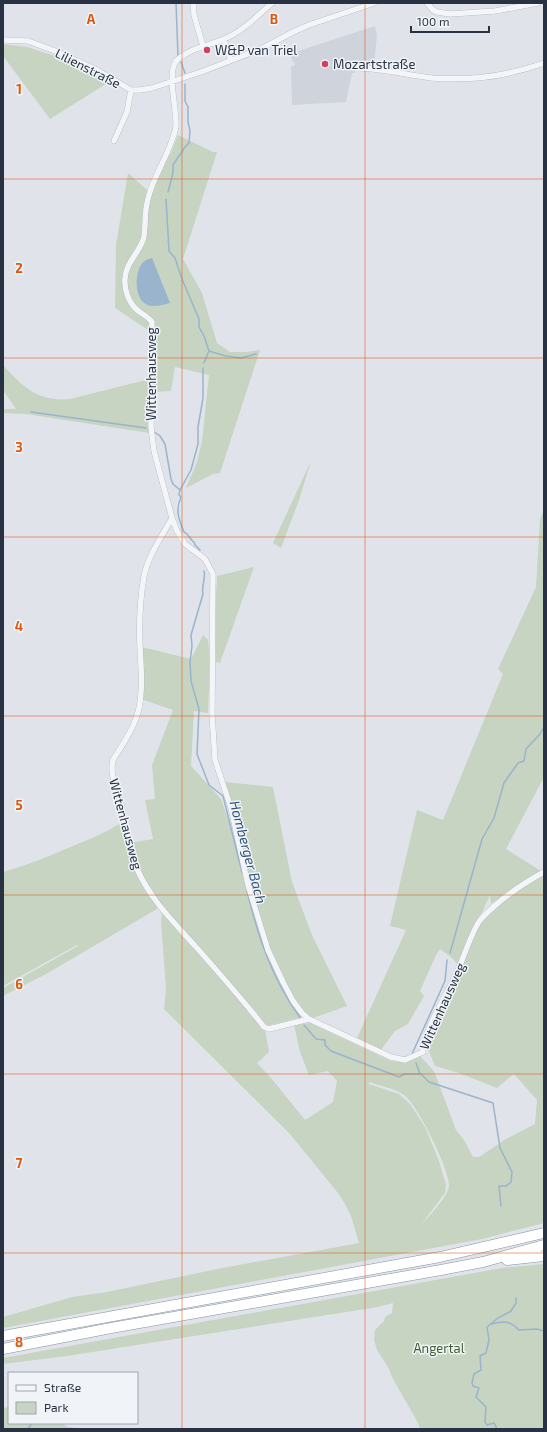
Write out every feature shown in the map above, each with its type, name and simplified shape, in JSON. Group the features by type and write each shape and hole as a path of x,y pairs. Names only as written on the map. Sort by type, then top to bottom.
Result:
{"highway":[{"path":"3,1336 432,1259 544,1233"},
{"path":"3,1349 111,1328 434,1272 491,1260 544,1245"},
{"path":"491,1260 517,1260 544,1256"}],"street":[{"path":"193,3 196,22 203,46"},
{"name":"Wittenhausweg","path":"272,3 238,32 224,40 203,46 177,60 172,71 176,127 169,150 149,194 144,240 128,265 125,277 125,287 129,298 136,308 152,322 151,427 154,451 172,518 177,531 185,544 205,559 213,574 212,714 215,760 231,808 248,885 268,950 282,982 293,1001 302,1013 309,1019 391,1057 404,1060 423,1052 426,1039 480,920 526,882 544,872"},
{"name":"Lilienstraße","path":"3,40 28,41 58,52 97,70 131,90 152,88 201,72 261,49 309,25 374,3"},
{"path":"428,3 433,10 437,12 450,14 495,11 538,3"},
{"path":"224,40 231,60"},
{"path":"359,68 434,78 473,78 506,74 544,63"},
{"path":"114,141 127,112 131,90"},
{"name":"Wittenhausweg","path":"172,518 150,560 144,576 140,629 141,681 139,708 131,729 113,760 112,765 112,775 121,803 132,854 136,868 156,903 217,970 264,1027 269,1029 309,1019"}],"shaded area":[{"name":"Mozartstraße","path":"375,26 377,35 374,66 356,63 355,73 352,73 346,102 292,105 291,67 295,65 289,54"}],"green space":[{"path":"3,44 27,47 55,56 109,82 50,119 3,56"},
{"path":"178,135 213,152 217,152 183,259 202,293 217,343 230,352 260,350 220,473 213,474 186,488 197,462 202,441 209,375 175,367 171,391 154,392 154,328 148,330 115,308 116,245 128,173 147,190 153,190"},
{"path":"3,365 17,380 32,391 49,398 59,399 70,399 150,379 149,433 26,414 3,413 3,409 16,409 3,390"},
{"path":"311,461 299,500 281,548 273,543"},
{"path":"544,510 544,777 506,849 541,871 491,904 490,895 458,965 451,957 440,949 420,991 424,996 408,1024 395,1031 381,1050 357,1038 406,930 390,926 417,810 443,820 503,674 498,669 536,587 540,519"},
{"path":"254,567 220,663 216,662 215,618 217,576"},
{"path":"203,635 208,640 210,662 208,713 194,711 191,766 221,799 239,852 267,951 281,985 302,1017 267,1026 169,916 143,879 130,843 153,839 145,800 155,799 152,765 173,710 141,699 142,647 191,659"},
{"path":"226,782 273,787 292,882 312,935 347,1006 313,1018 303,1011 295,1000 270,949 259,917"},
{"path":"123,821 130,852 149,895 157,909 46,974 3,996 3,988 78,946 77,945 3,986 3,872 86,841"},
{"path":"544,876 544,1223 482,1239 3,1328 3,1317 72,1297 107,1292 222,1268 359,1243 351,1216 345,1204 338,1193 290,1134 164,1009 166,988 161,922 162,912 265,1030 269,1052 257,1063 305,1120 333,1102 337,1081 328,1071 309,1075 300,1052 294,1025 310,1023 391,1061 405,1062 420,1056 434,1071 456,1130 464,1140 473,1157 479,1157 506,1139 535,1124 537,1100 514,1074 497,1088 459,1073 435,1066 426,1044 485,912 536,879","holes":["369,1082 400,1093 410,1101 432,1139 445,1168 449,1187 447,1192 437,1207 420,1226 445,1193 446,1185 439,1161 425,1127 410,1104 399,1094 369,1084"]},
{"name":"Angertal","path":"544,1264 544,1429 420,1429 388,1367 377,1350 374,1340 375,1330 384,1321 385,1317 392,1313 393,1303 378,1307 67,1356 3,1364 3,1358 502,1268"},
{"path":"8,1407 8,1424 63,1424 68,1427 86,1429 3,1429 3,1408"}],"water":[{"path":"152,258 170,303 151,306 146,304 139,295 137,289 137,275 139,269 146,260"}],"waterway":[{"name":"Homberger Bach","path":"176,3 178,56"},
{"name":"Homberger Bach","path":"181,62 185,73"},
{"name":"Homberger Bach","path":"168,192 173,173 173,165 189,143 190,131 188,122 188,107 185,101 185,84"},
{"name":"Homberger Bach","path":"166,199 169,251 175,258 199,319 199,327 209,351 204,363"},
{"path":"209,351 226,356 241,358 256,354"},
{"name":"Homberger Bach","path":"200,550 184,532 179,519 178,506 181,497 179,495 180,490 191,470 198,444 198,427 203,398 203,368"},
{"path":"31,412 146,428"},
{"path":"153,431 160,436 165,444 171,479 173,484 180,490"},
{"name":"Homberger Bach","path":"204,571 203,594 191,635 191,681 199,709 197,754 209,785 223,796 242,872"},
{"path":"450,953 482,839 494,818 504,783 518,763 524,761 526,749 540,734 544,727"},
{"name":"Homberger Bach","path":"247,891 256,925 268,958 282,989 301,1019"},
{"path":"412,1054 445,981 447,960"},
{"name":"Homberger Bach","path":"304,1025 316,1039 325,1040 325,1045 331,1051 399,1077 405,1074 421,1074 429,1082 493,1103 500,1148 512,1172 511,1182 506,1186 499,1186 501,1206"},
{"path":"416,1063 420,1074"},
{"name":"Homberger Bach","path":"497,1429 494,1423 487,1425 485,1422 486,1407 476,1397 479,1388 473,1386 472,1383 474,1374 481,1370 480,1356 486,1353 489,1340 487,1327 498,1318 511,1311 516,1303 516,1298"},
{"path":"491,1324 506,1322 512,1324 519,1330 537,1329 544,1331"},
{"path":"28,1429 31,1424"}],"place":[{"name":"W&P van Triel","path":"207,50"},
{"name":"Mozartstraße","path":"325,64"}]}
